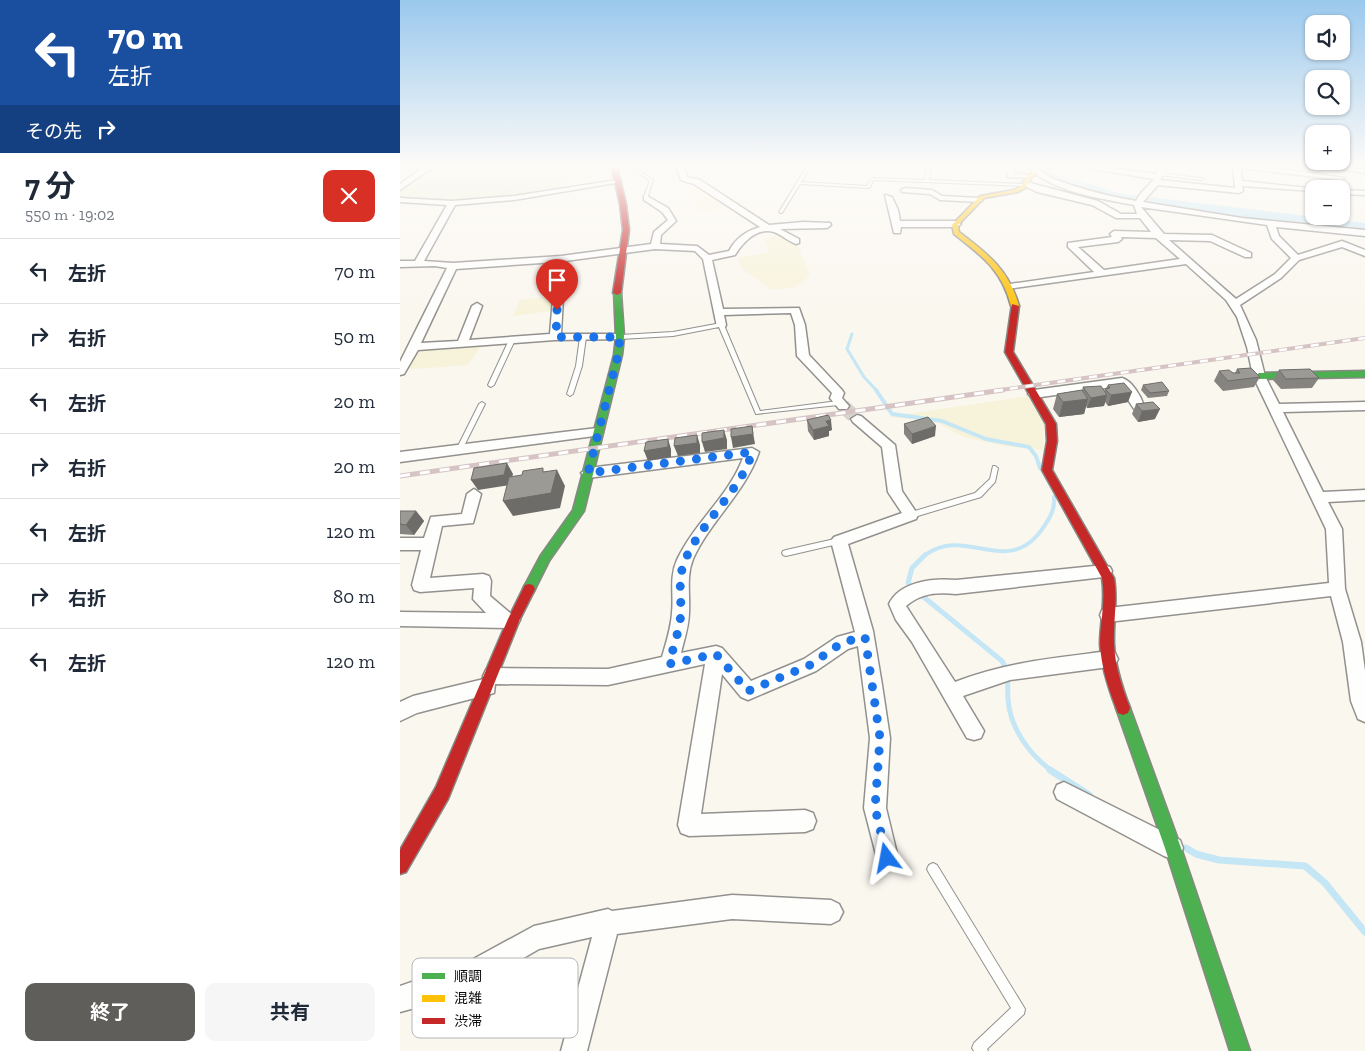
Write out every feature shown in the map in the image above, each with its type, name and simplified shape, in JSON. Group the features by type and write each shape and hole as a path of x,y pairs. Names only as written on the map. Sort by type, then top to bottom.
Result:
{"street":[{"path":"418,263 445,215"},
{"path":"400,866 442,793 490,681 511,620 545,558 578,512 618,355 620,337 616,300 626,230 623,215"},
{"path":"654,246 657,234 672,221 671,215"},
{"path":"748,215 767,228 779,231 796,240"},
{"path":"895,215 897,228 957,224"},
{"path":"965,215 957,224 956,233 996,264 1010,286 1015,306 1009,352 1051,424 1052,441 1048,470 1104,571 1112,596 1108,615 1109,659 1112,679 1173,848 1240,1051"},
{"path":"1146,215 1161,236 1187,261 1218,286 1241,316 1254,350 1259,376 1334,529 1337,589 1352,642 1360,701 1365,714"},
{"path":"1214,215 1365,233"},
{"path":"1270,222 1275,237 1296,258"},
{"path":"707,258 732,254 733,247 747,235 767,228 795,224 827,225"},
{"path":"1336,230 1342,244"},
{"path":"1100,272 1071,245 1118,239 1114,234 1212,238 1248,255"},
{"path":"1234,305 1278,276 1296,258 1342,244 1365,253"},
{"path":"400,264 435,262 453,266 561,259 654,246 697,249 707,258 721,325"},
{"path":"556,337 561,259"},
{"path":"1010,286 1187,261"},
{"path":"400,372 416,347 438,290 453,266"},
{"path":"462,344 477,306"},
{"path":"718,312 795,310 800,324 803,356 838,393 841,404"},
{"path":"416,347 556,337 620,337"},
{"path":"1259,376 1365,374"},
{"path":"1034,394 1122,382 1135,398 1138,406"},
{"path":"1275,408 1365,406"},
{"path":"857,419 888,445 895,492 911,515 839,540 865,637 880,738 875,808 887,858"},
{"path":"400,457 597,432"},
{"path":"588,473 752,452 749,465 706,523 684,562 679,583 681,614 669,664"},
{"path":"474,494 468,519 436,521 420,585 483,581 481,599 511,620"},
{"path":"1318,497 1365,495"},
{"path":"400,544 430,544"},
{"path":"974,731 897,604 904,596 914,590 942,585 956,587 1104,571"},
{"path":"1108,615 1337,589"},
{"path":"400,619 511,620"},
{"path":"716,654 748,691 810,665 843,642 865,637"},
{"path":"400,712 413,705 490,681 608,677 716,654"},
{"path":"716,654 690,825 805,821"},
{"path":"951,692 986,678 1010,672 1109,659"},
{"path":"1064,792 1173,848"},
{"path":"499,958 534,938 571,928 608,922 732,907 831,912"},
{"path":"578,1036 608,922"},
{"path":"574,1051 577,1038"}],"lane":[{"path":"620,337 673,334 721,325 758,414 841,404"},
{"path":"570,394 579,366 582,337"},
{"path":"491,385 512,340"},
{"path":"460,450 482,404"},
{"path":"911,515 978,495 993,480 995,468"},
{"path":"786,553 839,540"},
{"path":"933,869 1018,1009 980,1048 981,1051"}],"shaded area":[{"path":"783,234 796,241 810,276 793,288 771,289 741,268 738,258 769,252 764,239"},
{"path":"559,295 557,310 513,316 520,300"},
{"path":"484,342 468,365 401,370 416,347"},
{"path":"1028,396 1044,422 1043,450 1004,446 963,437 931,421 887,417"}],"building":[{"path":"1251,368 1260,377 1228,381 1219,371 1229,370 1233,373 1240,373 1237,369"},
{"path":"1310,369 1319,378 1286,379 1279,370"},
{"path":"1162,382 1169,391 1150,393 1143,385"},
{"path":"1124,383 1132,392 1111,395 1105,389 1110,388 1108,385"},
{"path":"1101,386 1107,395 1091,398 1083,387"},
{"path":"1082,390 1088,399 1063,402 1057,394"},
{"path":"1153,402 1160,409 1142,411 1136,404"},
{"path":"828,415 831,420 826,421 829,426 813,430 807,420"},
{"path":"928,417 936,426 912,434 904,424"},
{"path":"752,426 753,434 731,437 731,429"},
{"path":"724,430 724,438 702,442 702,433"},
{"path":"697,435 697,443 674,446 675,438"},
{"path":"668,439 668,447 644,451 646,442"},
{"path":"507,463 504,475 471,480 474,468"},
{"path":"543,468 543,472 557,470 551,493 503,501 509,477 522,475 523,471"},
{"path":"400,511 416,511 406,525 400,524"}],"waterway":[{"path":"1260,215 1365,228"},
{"path":"852,334 847,349 864,377 877,391"},
{"path":"876,390 892,414 942,421 986,439 1029,447 1036,456 1040,468"},
{"path":"924,556 940,548 956,545 1002,551 1017,549 1031,541 1045,525 1052,512 1054,497"},
{"path":"914,589 908,583 912,568 924,556"},
{"path":"920,594 1002,661 1007,675 1008,699 1012,720 1028,748 1052,771"},
{"path":"1050,770 1089,795"},
{"path":"1186,848 1196,854 1219,860 1305,866 1325,883 1365,932"}],"tunnel":[{"path":"843,406 857,419"}],"railway":[{"path":"994,391 1365,338"},
{"path":"400,476 1003,390"}],"traffic: fast":[{"path":"529,589 545,558 578,511 618,355 620,337 617,293"},
{"path":"1259,376 1365,374"},
{"path":"1123,708 1173,848 1240,1051"}],"traffic: slow":[{"path":"965,215 955,225 956,233 985,256 1001,272 1012,293 1015,306"}],"traffic: jam":[{"path":"617,293 626,230 624,215"},
{"path":"1015,306 1009,352 1051,424 1052,441 1047,470 1108,578 1110,588 1107,635 1109,661 1112,677 1123,708"},
{"path":"400,866 442,793 514,619 529,589"}],"route":[{"path":"557,310 556,337 620,337 618,355 588,473 752,452 749,465 706,523 684,562 679,583 681,614 669,664 716,654 748,691 810,665 843,642 865,637 880,738 879,778 875,808 887,858"}]}
